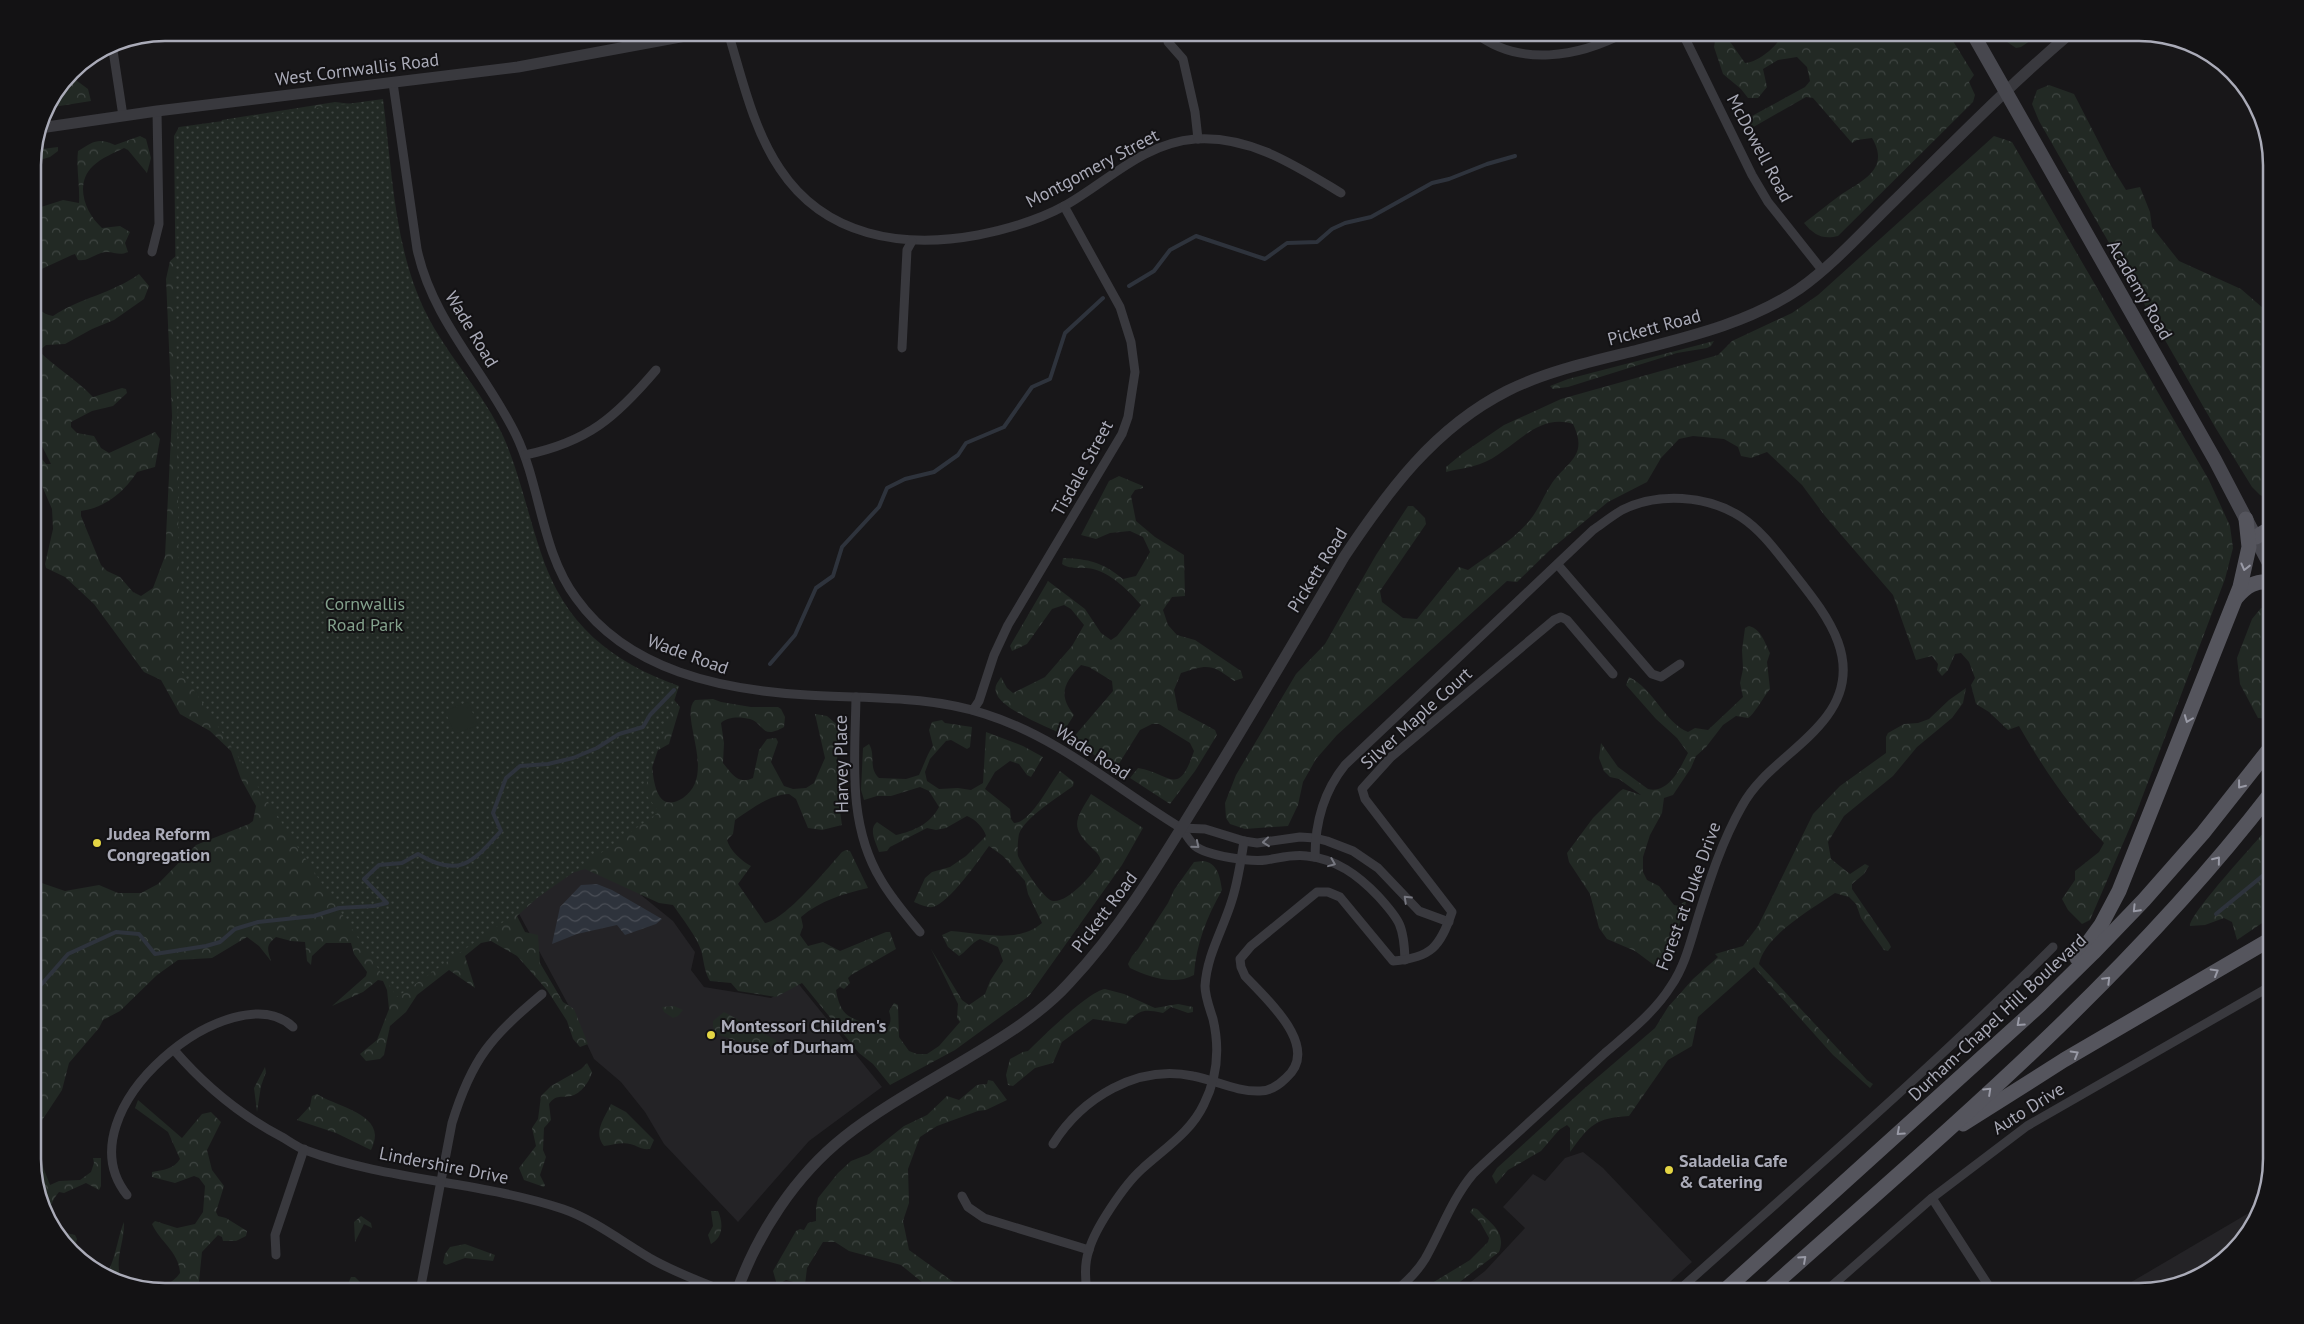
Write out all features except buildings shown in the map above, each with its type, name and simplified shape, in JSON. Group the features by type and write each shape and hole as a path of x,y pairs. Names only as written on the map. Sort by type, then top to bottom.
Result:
{"main road":[{"name":"Academy Road","path":"1977,41 2215,460 2262,550"},
{"path":"2040,1005 2088,944 2107,915 2119,891 2235,598 2249,547 2246,519"},
{"path":"2256,537 2262,533"},
{"path":"2235,598 2249,586 2257,582 2262,582"},
{"name":"Durham-Chapel Hill Boulevard","path":"1734,1283 2040,1005 2144,900 2203,833 2263,758"},
{"path":"1777,1283 2085,1002 2130,957 2212,867 2263,803"},
{"path":"1930,1145 2039,1075 2263,944"}],"street":[{"name":"West Cornwallis Road","path":"47,127 157,111 394,83 518,66 658,41"},
{"name":"Montgomery Street","path":"731,41 765,144 795,189 822,213 852,229 887,238 912,241 941,240 998,231 1064,206 1133,160 1175,142 1198,139 1244,145 1271,153 1341,193"},
{"path":"1489,41 1499,47 1531,55 1578,52 1604,41"},
{"name":"McDowell Road","path":"1687,41 1764,195 1780,220 1822,270"},
{"name":"Pickett Road","path":"741,1283 757,1245 773,1217 814,1164 852,1132 1044,1007 1061,992 1106,940 1152,877 1344,558 1388,493 1432,444 1480,407 1514,388 1581,365 1686,338 1742,318 1781,300 1822,270 2005,92 2062,41"},
{"path":"1168,42 1183,59 1194,105 1198,139"},
{"path":"113,53 123,116"},
{"name":"Wade Road","path":"394,83 417,249 424,275 445,321 500,404 525,455 553,552 563,577 575,597 595,622 627,648 675,670 727,686 797,694 942,704 973,710 1017,726 1052,744 1181,828"},
{"path":"152,252 159,224 157,111"},
{"name":"Tisdale Street","path":"973,710 979,701 994,654 1008,625 1122,434 1134,383 1135,372 1131,342 1123,315 1064,206"},
{"path":"902,348 907,250 912,241"},
{"path":"525,455 542,452 583,436 603,424 632,399 656,370"},
{"name":"Forest at Duke Drive","path":"1315,857 1315,838 1324,802 1332,782 1345,765 1593,530 1632,506 1654,500 1676,498 1707,502 1739,516 1764,536 1821,608 1834,628 1842,656 1842,678 1836,699 1826,717 1754,787 1731,826 1714,865 1685,959 1670,989 1633,1028 1473,1174 1454,1201 1424,1260 1405,1283"},
{"path":"1558,565 1652,674 1661,677 1680,664"},
{"name":"Silver Maple Court","path":"1449,922 1452,912 1364,799 1362,789 1391,757 1554,620 1561,618 1567,620 1613,674"},
{"name":"Harvey Place","path":"856,697 854,787 862,834 880,879 920,932"},
{"path":"1053,1144 1071,1120 1081,1111 1126,1081 1154,1073 1193,1076 1246,1090 1261,1091 1278,1085 1292,1073 1298,1056 1297,1039 1288,1025 1245,976 1240,959 1251,946 1317,892 1328,892 1340,897 1393,961 1415,959 1429,951 1444,936 1449,922 1420,911 1378,868 1353,851 1315,838 1300,837 1257,842 1244,841 1205,829 1181,828"},
{"path":"1181,828 1195,846 1204,851 1222,856 1264,860 1290,855 1315,857 1334,862 1366,884 1398,918 1404,938 1405,960"},
{"path":"1087,1283 1086,1264 1089,1250 1100,1228 1133,1178 1189,1127 1205,1102 1214,1082 1217,1062 1217,1038 1205,988 1212,947 1232,902 1244,841"},
{"path":"1688,1283 1910,1082 2053,947"},
{"name":"Auto Drive","path":"1836,1283 1932,1198 2027,1126 2263,991"},
{"path":"422,1283 452,1123 470,1073 483,1050 496,1035 542,994"},
{"path":"127,1195 121,1187 113,1168 112,1146 127,1101 154,1066 198,1032 234,1018 268,1016 282,1019 293,1027"},
{"name":"Lindershire Drive","path":"174,1050 195,1074 230,1105 264,1128 304,1149 366,1167 509,1194 571,1212 656,1262 704,1283"},
{"path":"276,1254 275,1235 304,1149"},
{"path":"962,1196 968,1207 984,1218 1089,1250"},
{"path":"1932,1198 1986,1283"}],"shaded area":[{"name":"Montessori Children's House of Durham","path":"581,866 625,882 673,921 695,952 691,970 704,987 771,998 797,982 882,1087 809,1141 738,1222 664,1144 645,1112 621,1082 594,1059 571,1010 518,912 548,884"},
{"path":"1583,1152 1603,1168 1692,1262 1669,1283 1469,1283 1485,1271 1525,1228 1503,1207 1533,1174 1545,1181 1565,1158"},
{"path":"2250,1212 2237,1234 2214,1257 2201,1266 2171,1279 2130,1283"}],"green space":[{"path":"1715,41 1729,41 1745,63 1756,60 1779,41 1953,41 1974,75 1969,82 1975,95 1973,102 1838,236 1819,236 1804,223 1871,173 1876,166 1878,158 1877,149 1872,138 1857,140 1852,143 1813,98 1806,97 1750,129 1745,123 1750,117 1805,87 1810,81 1807,67 1797,57 1778,60 1763,69 1767,87 1758,98 1748,98 1741,89 1723,74 1714,47"},
{"path":"2006,41 2030,41 2021,47 2016,48"},
{"path":"76,80 88,89 91,101 56,107"},
{"path":"2049,85 2074,94 2110,164 2126,190 2140,187 2150,212 2152,227 2179,261 2241,289 2262,307 2262,496 2252,487 2215,427 2039,121 2032,104 2037,90"},
{"name":"Cornwallis Road Park","path":"383,99 396,208 407,262 415,288 435,329 486,406 504,438 515,466 541,553 551,578 577,620 593,637 632,665 679,686 644,792 659,812 397,997 180,669 174,136 179,127"},
{"name":"Cornwallis Road Park","path":"335,102 379,107 396,252 540,565 581,634 665,689 680,707 669,744 651,754 654,781 660,797 666,802 673,802 683,798 693,788 697,775 698,761 691,719 691,708 695,700 713,699 751,707 778,707 781,709 785,717 784,727 777,731 767,732 755,721 746,718 731,718 721,723 724,743 723,763 736,777 743,780 753,778 759,750 767,739 776,738 778,742 771,762 784,786 793,789 806,788 814,783 825,758 815,714 827,716 841,728 837,777 842,825 822,830 808,828 796,799 789,794 781,795 760,803 735,820 733,834 727,840 737,855 751,866 738,884 765,923 773,920 794,904 842,852 850,851 868,888 833,898 816,906 801,917 803,926 800,935 808,946 823,942 840,951 890,932 896,949 851,975 848,978 850,983 844,989 840,987 836,990 842,1009 847,1014 876,1033 889,1026 889,1011 894,1003 898,1005 899,1037 909,1051 917,1054 927,1054 939,1046 960,1022 957,1018 958,1004 931,949 962,1000 969,1005 985,994 990,981 1003,961 998,947 980,939 959,956 948,947 942,935 951,931 999,936 1011,935 1022,933 1042,923 1028,894 1025,881 1003,856 989,846 955,890 940,904 931,907 914,902 925,878 932,872 950,867 966,856 986,836 979,824 967,816 946,828 936,830 927,828 890,847 887,851 879,852 873,832 874,825 877,822 896,835 921,826 931,818 939,807 929,791 920,787 891,796 877,796 864,800 861,790 863,748 869,744 874,770 879,778 906,779 919,775 933,746 929,730 932,722 942,720 945,723 972,727 970,747 967,749 951,740 946,741 930,759 925,772 927,781 939,789 958,788 971,790 983,783 986,732 1023,746 1043,757 1031,777 1027,775 1019,764 1010,761 995,772 985,789 1010,809 1011,819 1014,823 1027,817 1060,771 1074,782 1073,786 1028,821 1019,834 1018,856 1039,889 1053,901 1066,897 1073,892 1093,873 1101,861 1098,854 1084,840 1077,828 1079,816 1091,794 1143,828 1122,865 1029,996 955,1050 890,1085 873,1064 859,1053 802,983 776,997 738,991 731,983 710,981 706,973 701,950 673,905 659,903 585,869 562,876 517,916 525,932 538,935 540,963 563,1002 574,1009 588,1044 580,1047 573,1039 567,1021 547,990 517,956 491,941 481,943 465,956 475,988 449,970 417,995 406,1012 390,1026 384,1055 380,1059 366,1061 360,1054 377,1040 389,1009 387,990 383,981 378,980 363,992 332,1006 366,976 367,972 354,954 351,943 326,943 312,956 311,965 307,961 305,942 276,937 270,942 268,948 271,961 259,946 247,937 212,958 178,960 157,975 120,1011 103,1020 99,1028 69,1063 62,1090 42,1120 42,883 65,891 99,885 118,893 141,893 158,884 196,845 253,821 256,806 241,779 231,751 210,731 180,714 161,680 144,672 94,604 65,577 46,568 45,564 53,529 52,509 42,486 42,459 46,464 51,464 42,446 42,354 93,397 122,388 126,389 127,393 113,406 92,411 71,422 71,427 77,433 94,436 101,448 109,453 155,432 160,439 155,467 137,472 127,486 114,498 98,506 81,511 81,516 101,565 107,571 120,577 133,592 141,596 153,588 165,556 172,416 166,279 170,261 189,245 194,189 222,120"},
{"path":"140,136 146,139 151,158 147,173 128,150 124,148 93,166 87,173 83,190 91,215 102,228 120,226 130,232 125,243 128,252 120,254 103,252 82,260 78,260 75,254 42,269 42,207 63,200 79,203 78,151 100,141 115,145"},
{"path":"1994,136 2012,142 2209,480 2230,526 2233,548 2225,579 2137,811 2090,920 2082,924 2068,910 2062,899 2075,880 2075,871 2099,852 2104,843 2058,787 2019,726 2008,730 1989,712 1976,704 1971,685 1975,678 1969,662 1961,653 1955,654 1948,670 1942,676 1937,670 1938,664 1932,656 1916,660 1893,595 1825,516 1802,485 1767,452 1751,458 1741,456 1738,447 1724,439 1693,436 1679,439 1661,458 1647,482 1608,502 1550,550 1517,582 1507,581 1337,735 1316,759 1303,782 1298,805 1288,826 1245,829 1230,824 1226,818 1225,803 1236,775 1296,674 1325,644 1376,555 1408,506 1413,506 1425,518 1426,524 1380,591 1382,602 1403,618 1417,619 1459,567 1468,570 1503,545 1527,524 1552,483 1575,457 1578,443 1577,435 1573,424 1559,422 1547,424 1535,428 1524,435 1492,459 1472,467 1446,472 1446,467 1504,425 1561,399 1718,355 1732,341 1792,313 1818,295"},
{"path":"58,147 58,151 50,157 42,159 42,149"},
{"name":"Cornwallis Road Park","path":"139,274 149,286 144,299 114,320 92,329 65,344 46,345 42,348 42,311 53,316 129,281"},
{"path":"1714,341 1707,348 1677,353 1568,387 1553,389 1550,386 1568,379"},
{"path":"1119,476 1143,486 1143,488 1135,490 1131,496 1136,521 1155,537 1184,555 1185,596 1172,597 1163,610 1168,625 1177,635 1195,640 1241,671 1243,678 1234,681 1220,671 1209,667 1181,673 1174,690 1178,710 1215,730 1217,735 1195,771 1170,804 1130,778 1138,768 1172,779 1178,779 1183,775 1194,751 1190,743 1159,724 1152,724 1140,730 1115,770 1072,739 1113,691 1112,681 1089,667 1081,665 1067,683 1065,689 1066,701 1074,715 1062,734 1014,710 999,698 996,692 997,684 1001,677 1007,688 1013,693 1045,677 1072,646 1084,625 1071,609 1064,605 1052,609 1027,644 1012,651 1010,646 1048,581 1085,609 1101,633 1111,640 1117,636 1141,605 1126,589 1107,574 1089,568 1070,567 1062,564 1063,558 1080,559 1102,565 1123,579 1136,576 1150,552 1143,537 1130,531 1110,533 1096,539 1081,535 1109,481"},
{"path":"2261,608 2263,718 2258,718 2240,684 2237,658 2252,619"},
{"path":"1749,626 1760,633 1770,653 1767,662 1770,689 1748,718 1736,716 1723,725 1706,747 1696,756 1691,768 1673,795 1664,798 1662,813 1650,835 1643,857 1643,872 1647,880 1659,886 1674,905 1679,906 1687,899 1678,929 1659,962 1654,965 1635,951 1607,939 1599,928 1590,894 1569,862 1567,853 1593,818 1619,792 1623,789 1641,795 1619,779 1610,777 1604,771 1599,758 1601,743 1618,767 1648,789 1655,790 1668,784 1688,753 1677,738 1656,719 1626,685 1629,677 1646,689 1680,728 1688,732 1695,728 1708,730 1743,697 1740,683 1743,669 1742,650 1745,628"},
{"path":"1966,688 1963,703 1952,718 1917,747 1893,776 1844,816 1828,842 1831,859 1850,874 1865,864 1869,866 1864,874 1852,884 1852,889 1889,943 1891,947 1888,951 1884,950 1861,918 1856,904 1849,897 1835,893 1802,915 1780,933 1763,953 1759,964 1867,1080 1873,1084 1870,1088 1833,1055 1754,967 1698,1017 1692,1046 1668,1060 1629,1116 1608,1119 1594,1125 1588,1129 1570,1152 1570,1128 1567,1125 1559,1130 1541,1151 1508,1170 1496,1184 1492,1176 1497,1168 1585,1088 1655,1028 1668,1007 1693,979 1718,957 1715,954 1743,946 1758,926 1813,814 1840,786 1886,753 1886,737 1888,733 1904,724 1918,723 1929,719 1949,700"},
{"path":"468,702 478,725 455,734 445,711"},
{"path":"2263,834 2263,923 2237,940 2232,922 2224,918 2205,925 2190,926 2212,892"},
{"path":"1194,862 1208,862 1217,871 1222,890 1203,931 1197,952 1194,975 1178,980 1170,980 1153,977 1130,968 1128,964 1132,956 1168,903 1174,890"},
{"path":"1105,989 1124,994 1155,1008 1178,1004 1193,1007 1193,1012 1188,1013 1171,1007 1163,1013 1142,1011 1126,1024 1093,1019 1062,1042 1053,1063 1035,1068 1013,1086 1008,1085 1006,1075 1010,1059 1028,1051 1077,1006"},
{"path":"674,1006 683,1010 678,1016 673,1018 664,1012 662,1007"},
{"path":"724,1012 776,1040 777,1044 764,1049 718,1035 713,1027 713,1021"},
{"path":"587,1063 592,1072 582,1090 575,1095 557,1098 549,1104 551,1120 544,1128 543,1150 546,1157 540,1175 545,1185 544,1187 524,1180 519,1168 536,1146 532,1128 538,1119 541,1096 551,1086 581,1069"},
{"path":"265,1067 266,1072 261,1086 257,1112 254,1088"},
{"path":"988,1080 993,1081 1007,1100 986,1110 978,1111 937,1126 920,1137 908,1169 909,1203 903,1221 909,1250 957,1283 923,1283 901,1265 849,1251 835,1242 823,1242 807,1268 805,1283 786,1280 776,1283 773,1271 796,1231 804,1230 808,1223 816,1221 818,1198 838,1173 851,1161 869,1154 904,1126 927,1115 947,1096 959,1100 977,1085 987,1084"},
{"path":"317,1094 352,1110 368,1120 373,1127 375,1135 371,1150 336,1133 297,1120 310,1106 312,1096"},
{"path":"138,1100 182,1138 202,1114 211,1112 221,1122 207,1150 212,1170 224,1186 216,1212 218,1216 226,1218 247,1231 246,1236 236,1241 223,1241 222,1237 218,1235 202,1252 199,1283 169,1283 180,1273 179,1266 173,1253 152,1224 155,1221 177,1228 195,1224 203,1212 205,1186 199,1178 194,1176 175,1183 152,1177 152,1172 171,1167 180,1159 168,1132 135,1108"},
{"path":"611,1104 626,1112 654,1140 650,1149 627,1143 604,1146 599,1136 601,1125"},
{"path":"93,1158 101,1158 101,1186 99,1190 86,1183 64,1193 59,1192 51,1206 44,1183 42,1164 50,1185 59,1181 80,1180 91,1172 94,1163"},
{"path":"1473,1208 1477,1209 1496,1228 1501,1239 1499,1252 1458,1283 1432,1283 1470,1260 1488,1242 1489,1238 1480,1222 1470,1212"},
{"path":"711,1211 718,1211 721,1229 718,1237 711,1244 708,1235 713,1226"},
{"path":"361,1216 371,1223 372,1228 364,1224 355,1242 354,1222"},
{"path":"124,1222 119,1259 120,1274 109,1269"},
{"path":"66,1233 75,1235 77,1239 76,1244"},
{"path":"465,1244 495,1255 493,1261 465,1258 446,1265 443,1263 445,1254 450,1247"},
{"path":"351,1277 355,1277 361,1283 348,1283"}],"water":[{"path":"597,884 612,890 662,919 656,924 625,935 617,925 577,934 552,944 560,907 581,885"}],"waterway":[{"path":"1129,286 1154,271 1170,250 1196,236 1265,259 1287,243 1317,242 1332,229 1345,223 1371,217 1432,183 1515,156"},
{"path":"770,664 795,635 816,588 833,576 842,547 879,507 887,488 905,479 934,472 958,455 966,443 1004,427 1032,387 1050,379 1065,333 1103,298"},
{"path":"42,984 68,954 116,932 139,934 155,954 220,942 235,929 258,922 314,916 339,908 374,906 387,903 364,879 379,865 402,863 418,854 444,865 455,866 464,864 482,851 501,831 493,813 506,778 520,766 548,764 573,758 597,748 619,734 643,727 650,715 674,690"},
{"path":"2216,914 2263,876"}],"place":[{"name":"Judea Reform Congregation","path":"97,843"},
{"name":"Montessori Children's House of Durham","path":"711,1035"},
{"name":"Saladelia Cafe & Catering","path":"1669,1170"}]}
